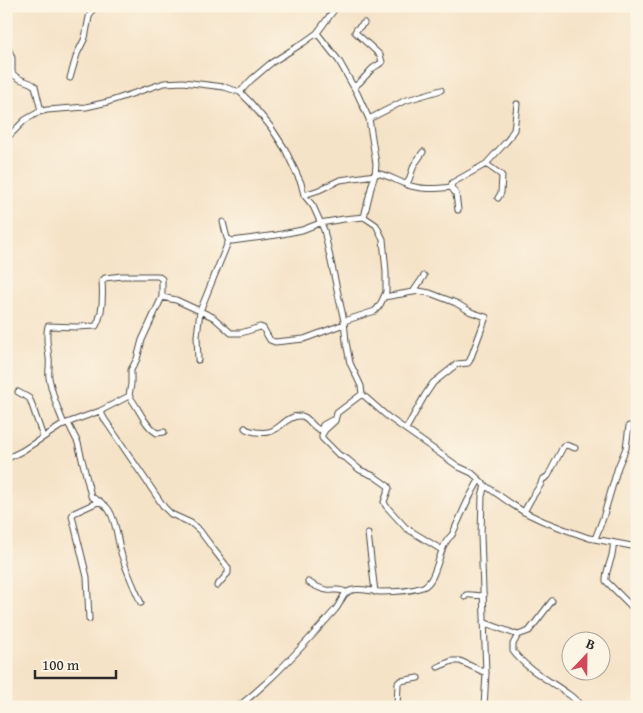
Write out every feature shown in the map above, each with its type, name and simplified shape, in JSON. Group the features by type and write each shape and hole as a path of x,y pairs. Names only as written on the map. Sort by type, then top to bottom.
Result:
{"street":[{"path":"70,78 77,54 85,38 89,17 94,6"},
{"path":"240,92 271,63 317,32 337,6"},
{"path":"354,87 382,62 380,56 356,33 356,30 364,23"},
{"path":"317,32 339,61 369,119 376,164 364,217"},
{"path":"6,44 12,58 12,73 22,81 32,83 35,86 41,111"},
{"path":"6,139 26,120 41,111 86,107 108,102 156,85 172,82 224,87 240,92 250,102 270,126 285,150 301,183 304,195 313,206 324,230 344,322 350,363 361,386 362,394 406,429 459,467 472,473 485,486 482,496 481,535 486,673 484,707"},
{"path":"369,119 404,101 441,90"},
{"path":"451,187 452,183 486,164 510,137 514,130 517,104"},
{"path":"406,184 414,164 423,152"},
{"path":"486,164 502,176 501,193 498,198"},
{"path":"304,195 340,180 375,174 384,175 406,184 426,189 451,187"},
{"path":"451,187 456,194 458,210"},
{"path":"162,297 176,300 213,317 231,333 263,328 270,340 275,342 304,339 370,313 375,310 384,297 386,291 386,272 383,238 376,225 364,217 320,223 302,230 276,235 229,240"},
{"path":"198,360 197,336 200,311 229,240 224,222"},
{"path":"129,396 131,370 137,359 142,340 162,297 162,279 158,276 105,278 102,281 101,306 96,326 76,328 48,326 46,339 50,358 49,377 60,413 78,442 91,496 94,500 100,501 106,506 112,514 122,559 141,603"},
{"path":"413,292 424,276"},
{"path":"384,297 424,292 441,296 471,312 485,316 486,319 468,363 457,364 433,384 406,429"},
{"path":"18,392 29,398 32,402 43,437"},
{"path":"362,394 337,413 334,421 325,430 322,438 339,455 388,486 384,502 386,506 406,528 442,550"},
{"path":"6,459 66,423 129,396"},
{"path":"129,396 135,402 151,428 157,433 164,432"},
{"path":"100,410 164,507 169,512 188,521 200,531 228,568 228,573 217,586"},
{"path":"245,428 248,431 269,432 290,418 302,416 316,430 321,430 323,425 335,418"},
{"path":"595,539 626,448 629,426"},
{"path":"524,512 542,480 548,476 563,446 575,448"},
{"path":"237,707 301,649 347,593 361,589 375,592 410,590 426,585 467,502 481,482"},
{"path":"481,482 524,512 568,531 595,539 636,547"},
{"path":"89,619 87,577 72,516 74,513 100,501"},
{"path":"368,534 375,592"},
{"path":"613,543 614,550 606,581 637,612"},
{"path":"308,582 329,590 340,589 347,593"},
{"path":"465,597 470,594 484,595"},
{"path":"483,622 518,635 529,631 552,601"},
{"path":"518,635 512,648 514,653 529,667 569,694 583,707"},
{"path":"438,667 452,661 460,661 486,673"},
{"path":"397,707 398,684 400,681 418,678"}]}
